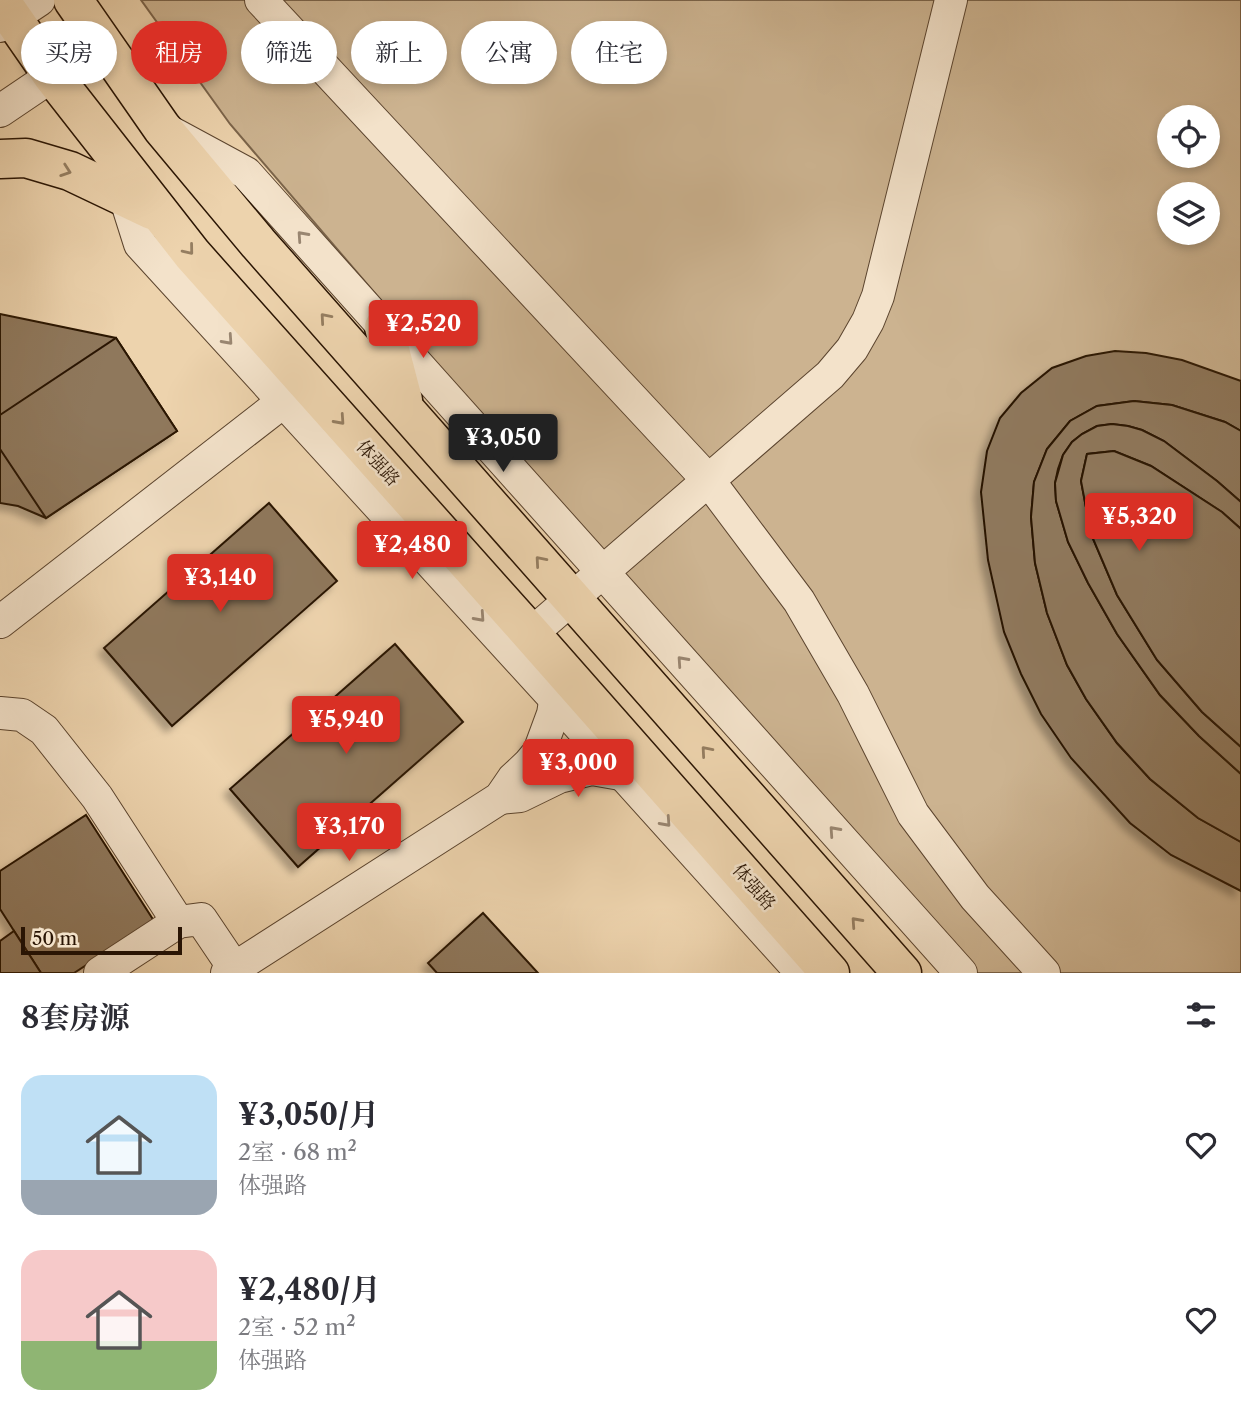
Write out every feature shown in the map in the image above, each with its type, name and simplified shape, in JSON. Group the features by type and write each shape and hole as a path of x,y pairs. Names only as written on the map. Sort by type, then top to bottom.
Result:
{"main road":[{"path":"73,0 88,21"},
{"path":"117,64 162,128 258,243 902,973"},
{"name":"体强路","path":"59,84 192,254 531,634 557,682 666,787 830,973"},
{"path":"0,159 26,158 69,171 160,214"},
{"path":"384,327 405,409"}],"street":[{"path":"261,0 709,481 799,601 853,694 913,814 975,897 1044,973"},
{"path":"531,634 830,375 852,349 878,296 951,0"},
{"path":"0,111 39,84"},
{"path":"162,128 246,173 961,973"},
{"path":"103,141 126,197 141,244 284,401 557,682 623,774 802,973"},
{"path":"0,622 284,401"},
{"path":"100,973 178,922 201,919 231,971 500,798 513,779 539,752 550,728 557,682"},
{"path":"0,713 22,715 44,730 97,797 178,922"},
{"path":"500,798 520,796 559,777 592,769 645,779 666,787"}],"shaded area":[{"path":"141,0 1241,0 1241,973 961,973 876,878 230,124 201,84 227,84 227,21 156,21"}],"building":[{"path":"0,314 116,338 177,431 46,518 18,506 0,503"},
{"path":"116,338 177,431 46,518 0,449 0,415"},
{"path":"1115,351 1146,353 1182,360 1241,381 1241,431 1225,422 1172,405 1134,401 1097,406 1070,421 1047,449 1034,482 1031,517 1035,563 1047,613 1067,665 1086,699 1117,743 1150,779 1198,818 1241,842 1241,891 1171,855 1130,823 1071,758 1041,714 1004,632 988,560 981,492 987,451 1000,418 1021,393 1052,368 1086,356"},
{"path":"1134,401 1172,405 1225,422 1241,431 1241,502 1164,441 1142,430 1112,424 1097,426 1072,442 1058,469 1055,483 1056,501 1068,542 1117,634 1160,695 1199,736 1241,774 1241,842 1198,818 1150,779 1117,743 1086,699 1067,665 1047,613 1035,563 1031,517 1034,482 1047,449 1070,421 1097,406"},
{"path":"1112,424 1142,430 1164,441 1241,502 1241,529 1222,512 1151,466 1114,451 1087,454 1081,481 1091,534 1117,595 1157,660 1202,712 1241,747 1241,774 1199,736 1160,695 1117,634 1068,542 1056,501 1055,483 1063,455 1082,434 1097,426"},
{"path":"1114,451 1151,466 1222,512 1241,529 1241,747 1202,712 1157,660 1117,595 1091,534 1081,481 1087,454"},
{"path":"269,503 337,581 172,726 104,648"},
{"path":"395,644 463,722 298,867 230,789"},
{"path":"86,815 154,921 74,973 41,973 0,909 0,871"},
{"path":"483,913 538,973 437,973 428,963"},
{"path":"14,931 41,973 0,973 0,941"}]}
